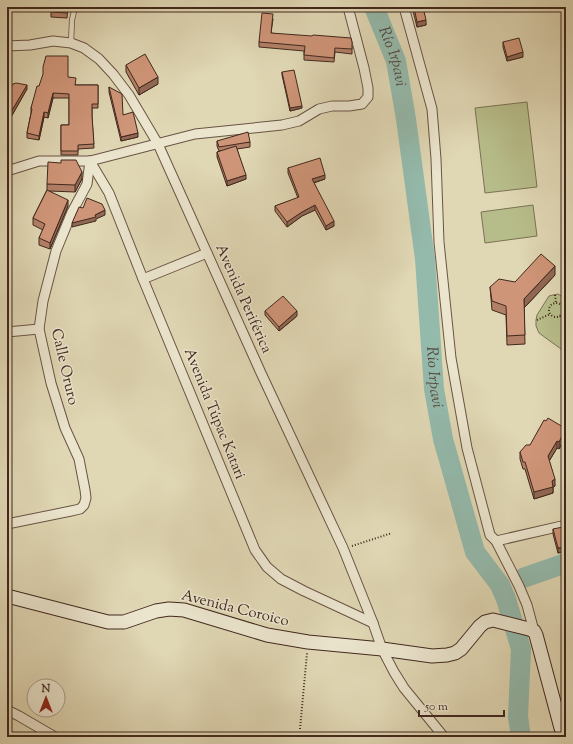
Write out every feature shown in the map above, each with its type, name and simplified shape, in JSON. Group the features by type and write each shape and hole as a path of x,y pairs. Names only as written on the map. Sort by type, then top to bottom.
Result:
{"main road":[{"name":"Avenida Coroico","path":"7,596 108,622 124,622 169,609 184,610 267,635 308,642 432,656 455,653 461,649 480,626 493,620 530,630"},
{"path":"530,630 536,635 561,728 566,733"}],"street":[{"path":"7,171 39,161 90,161 194,134 282,125 299,121 319,109 332,106 362,104 368,97 368,88 348,7"},
{"path":"404,7 432,108 436,159 439,242 451,358 467,448 490,535 496,541 527,604 530,630"},
{"name":"Avenida Periférica","path":"7,46 53,42 71,43 84,48 99,59 129,95 158,144 261,373 343,548 373,623 382,650 404,688 444,737"},
{"name":"Avenida Túpac Katari","path":"90,161 109,193 255,550 267,566 282,579 304,591 373,623"},
{"name":"Calle Oruro","path":"7,524 80,509 84,505 86,498 79,459 62,420 51,383 39,329 43,301 56,251 72,212 87,184 90,161"},
{"path":"143,279 207,253"},
{"path":"7,332 39,329"},
{"path":"496,541 566,525"},
{"path":"7,710 55,737"}],"lane":[{"path":"71,43 72,20 75,7"}],"path":[{"path":"555,295 556,304"},
{"path":"550,314 550,308 552,305 556,304 561,305 563,309 560,316"},
{"path":"550,314 556,317 560,316"},
{"path":"537,320 550,314"},
{"path":"560,316 566,323"},
{"path":"343,548 392,533"},
{"path":"300,729 308,642"}],"green space":[{"path":"527,102 537,187 485,193 475,108"},
{"path":"533,205 537,236 485,243 481,212"},
{"path":"558,294 566,299 566,359 561,349 539,333 536,326 537,315 549,296"}],"building":[{"path":"51,7 68,7 67,13 51,12"},
{"path":"414,7 423,7 426,20 417,22"},
{"path":"262,13 273,14 271,33 351,38 352,49 335,48 334,58 304,55 305,46 259,42"},
{"path":"519,38 523,52 507,57 503,42"},
{"path":"145,54 158,77 139,88 126,65"},
{"path":"46,56 68,56 68,77 76,78 75,85 98,85 98,104 92,104 94,144 78,145 78,151 61,151 61,125 69,125 69,94 53,93 48,113 44,112 39,136 27,133 31,108 37,86 39,86 43,74"},
{"path":"294,70 302,106 290,108 282,72"},
{"path":"16,83 27,85 11,112 7,110 7,93 13,84"},
{"path":"109,87 122,94 123,115 133,112 138,133 121,137"},
{"path":"248,132 250,142 219,147 217,141"},
{"path":"236,146 246,175 227,181 217,152"},
{"path":"320,158 325,175 312,179 334,221 326,226 315,205 287,222 275,206 299,197 288,168"},
{"path":"61,160 76,160 82,172 75,185 47,184 48,162 61,163"},
{"path":"47,190 68,200 50,243 39,238 45,224 33,218"},
{"path":"87,198 102,204 105,210 95,215 96,217 72,223 79,207 83,208"},
{"path":"541,254 555,266 524,299 525,335 507,336 506,306 492,301 490,287 499,279 515,282"},
{"path":"283,296 297,311 279,327 265,311"},
{"path":"548,418 563,427 562,431 564,432 559,442 557,441 548,456 555,479 552,481 553,487 534,492 525,462 523,462 520,452 526,445 530,445 544,420 546,421"},
{"path":"563,527 566,547 558,548 553,529"}],"waterway":[{"name":"Río Irpavi","path":"374,7 396,61 406,119 425,259 434,389 443,439 475,552 500,585 506,599 521,649 518,717 521,737"},
{"path":"523,578 566,563"}]}
